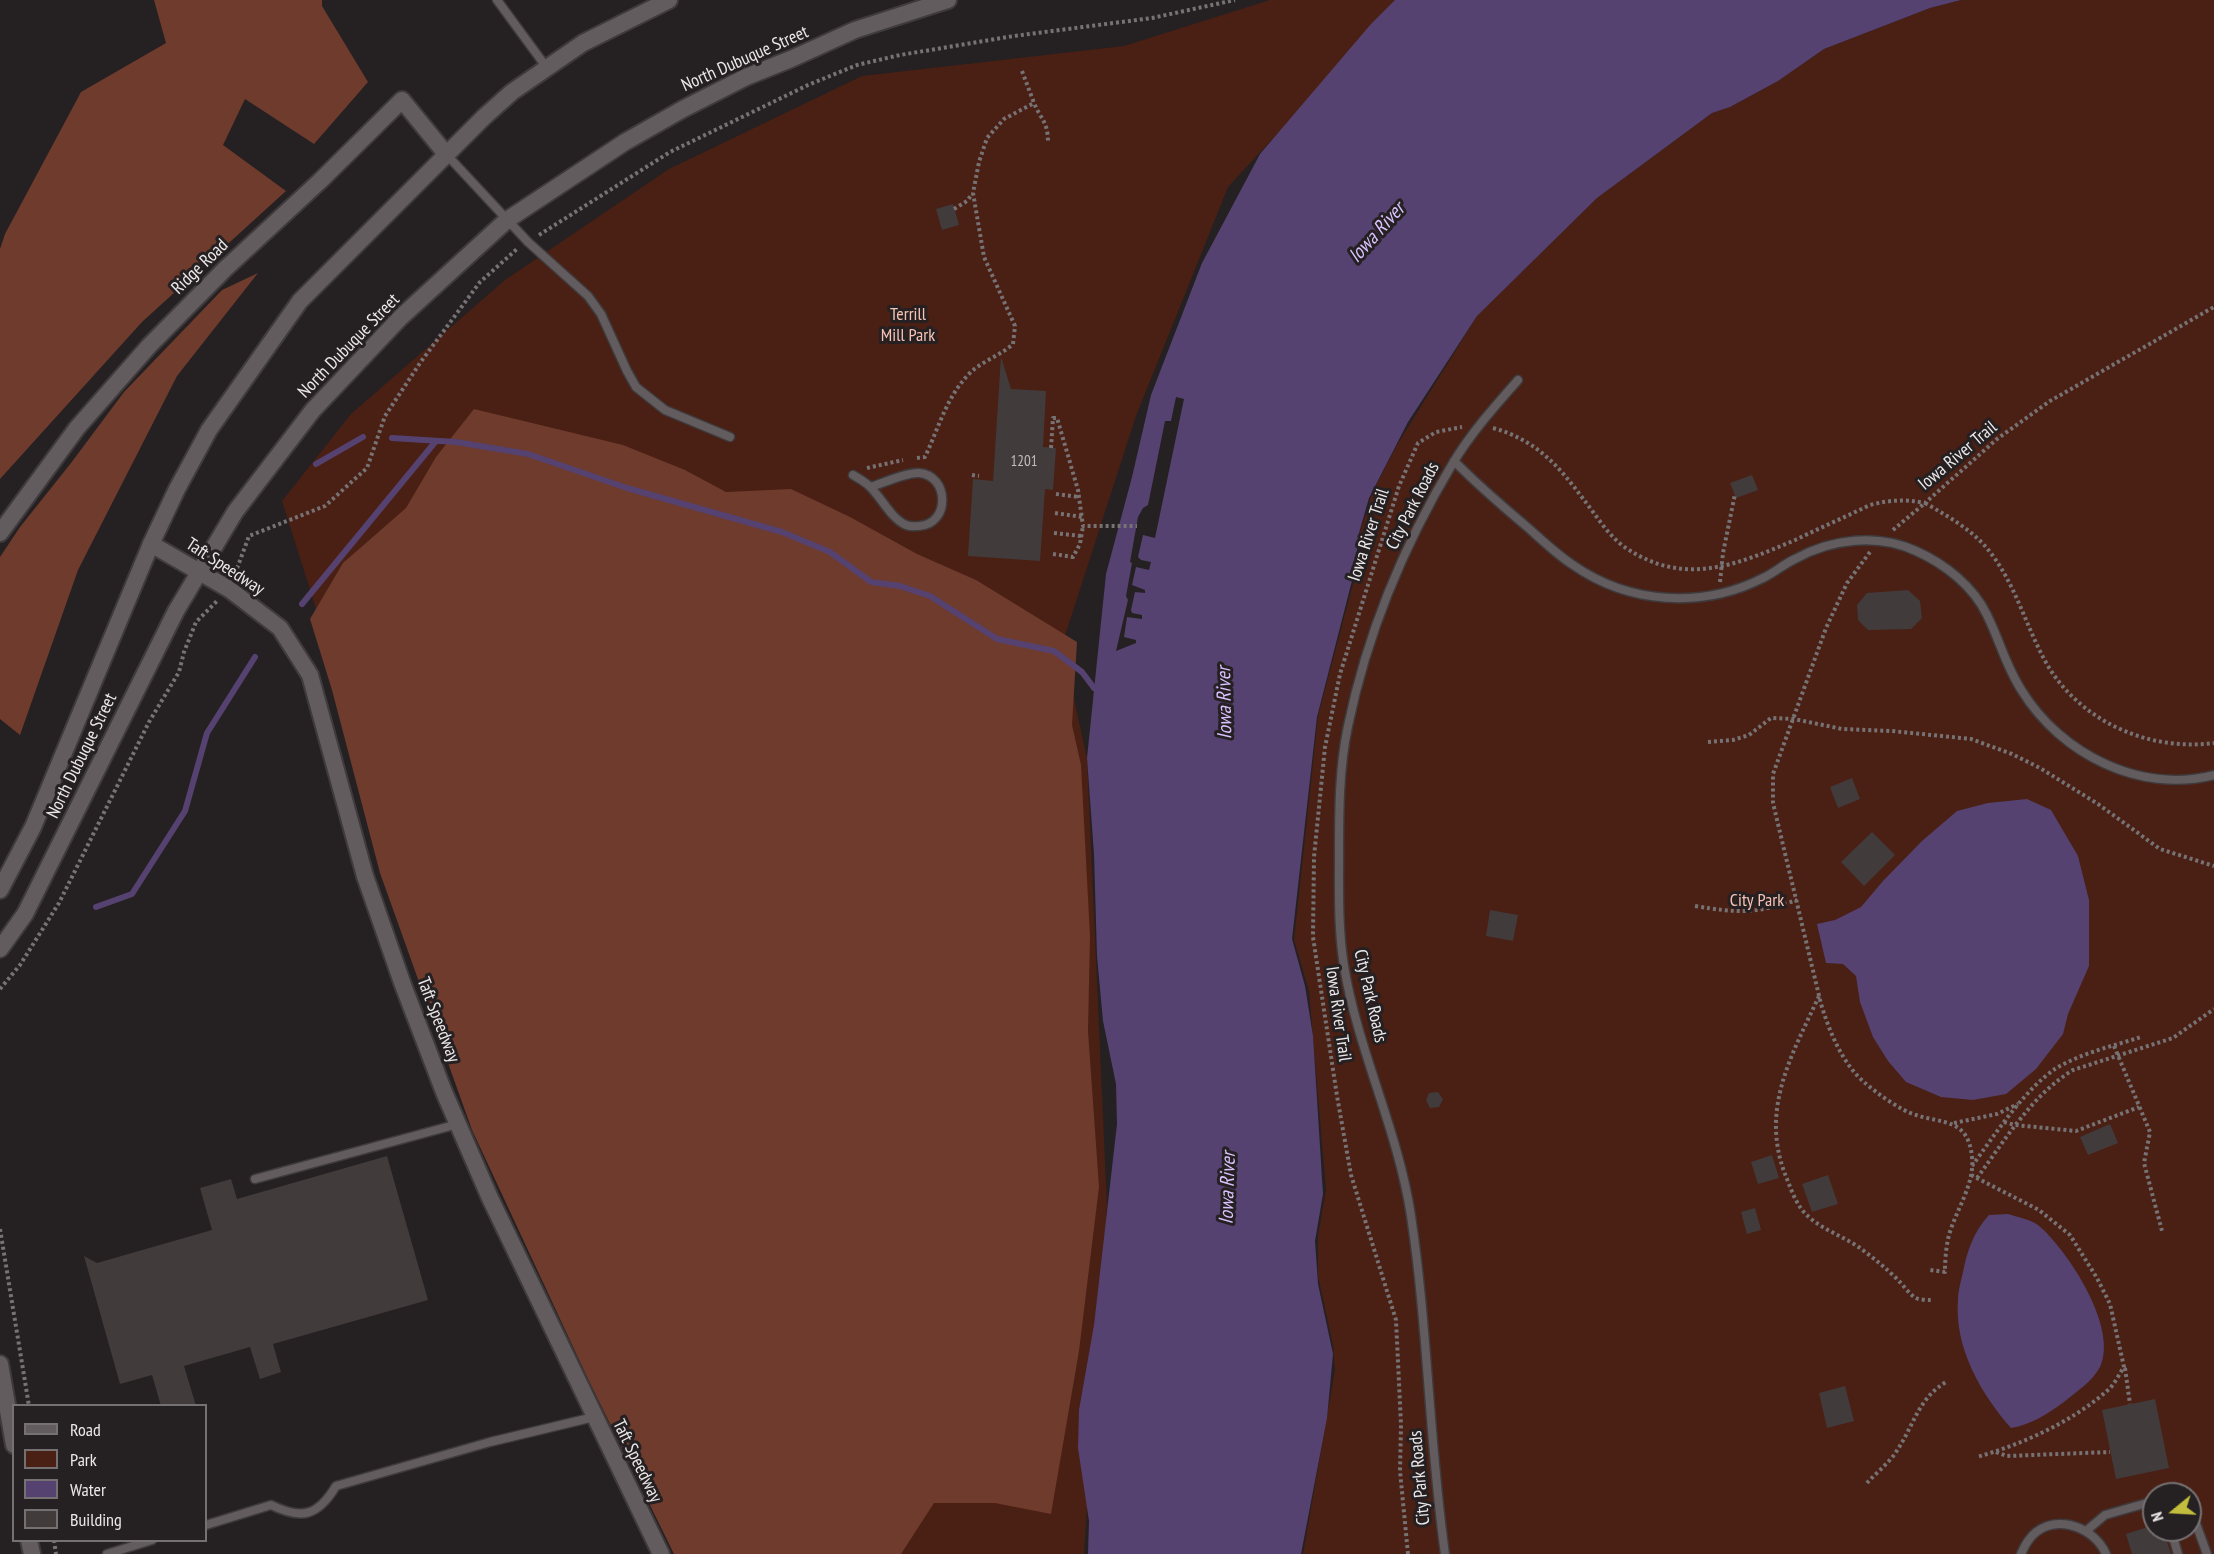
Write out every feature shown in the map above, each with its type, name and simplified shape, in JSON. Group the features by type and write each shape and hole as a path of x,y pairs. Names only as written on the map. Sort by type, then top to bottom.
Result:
{"main road":[{"name":"North Dubuque Street","path":"0,890 33,827 151,544 177,489 209,430 300,301 446,154 512,92 583,44 669,0"},
{"name":"North Dubuque Street","path":"0,949 25,914 176,611 235,512 314,410 401,318 507,220 625,142 746,77 855,30 948,0"},
{"name":"Ridge Road","path":"0,532 77,428 149,346 402,100 446,154"},
{"name":"Taft Speedway","path":"151,544 229,589 280,628 310,675 365,876 407,996 458,1124 490,1198 661,1554"},
{"path":"0,1364 12,1433"}],"lane":[{"path":"497,0 547,68"},
{"path":"446,154 528,242 588,296 601,314 636,387 665,410 730,436"},
{"name":"City Park Roads","path":"1444,1554 1411,1213 1388,1118 1359,1034 1344,967 1338,918 1340,786 1348,727 1364,667 1395,579 1420,523 1454,460 1518,380"},
{"name":"City Park Roads","path":"1454,460 1481,488 1571,564 1618,589 1644,596 1674,599 1705,597 1736,590 1764,578 1820,547 1844,542 1880,542 1913,550 1935,560 1968,588 1987,615 2008,668 2023,693 2040,717 2061,737 2090,757 2119,770 2150,777 2175,779 2214,774"},
{"path":"853,475 871,487 894,515 909,526 925,525 932,521 939,514 943,505 943,496 937,483 928,475 917,473 871,487"},
{"path":"255,1179 458,1124"},
{"path":"207,1525 271,1505 286,1513 302,1515 315,1511 328,1499 336,1486 490,1442 594,1417"},
{"path":"2086,1531 2105,1515 2142,1504"},
{"path":"2021,1554 2028,1540 2040,1530 2052,1525 2067,1524 2086,1531 2094,1537 2106,1554"},
{"path":"107,1554 146,1542"}],"path":[{"path":"0,989 20,964 60,903 148,722 179,672 196,622 229,589 249,536 326,506 367,468 385,416 420,363 480,282 517,249 670,152 808,85 857,65 900,55 1014,36 1152,18 1235,0"},
{"path":"1022,71 1034,103 1045,119 1048,132 1047,143"},
{"path":"853,475 862,469 925,457 955,390 973,370 1002,354 1013,344 1015,326 984,257 973,193 979,162 987,138 1004,118 1034,103"},
{"path":"954,209 967,201 973,193"},
{"name":"Iowa River Trail","path":"1408,1554 1400,1471 1401,1425 1396,1320 1351,1175 1313,937 1314,857 1325,747 1340,674 1366,586 1408,463 1418,443 1436,432 1456,427 1482,424 1507,431 1535,446 1560,467 1604,525 1624,547 1651,563 1695,570 1722,567 1755,557 1870,505 1890,500 1925,503 1997,440 2050,401 2214,307"},
{"path":"1051,448 1053,418 1057,418 1079,497 1083,526 1073,557 1053,554"},
{"path":"972,475 979,476"},
{"path":"1056,494 1079,497"},
{"path":"1719,594 1735,494"},
{"path":"2019,1104 1997,1113 1954,1124 1914,1115 1865,1083 1848,1064 1831,1035 1773,803 1773,774 1826,628 1846,582 1880,542 1925,503 1962,524 1989,551 2008,578 2043,658 2058,682 2094,715 2129,733 2150,740 2171,744 2214,742"},
{"path":"1055,513 1082,517"},
{"path":"1083,526 1137,526"},
{"path":"1054,532 1081,536"},
{"path":"1708,742 1733,740 1749,735 1771,718 1794,719 1842,729 1971,739 2012,754 2040,768 2098,804 2160,849 2214,866"},
{"path":"1695,906 1734,913 1770,909 1797,900"},
{"path":"1820,996 1780,1089 1775,1115 1776,1141 1781,1164 1793,1195 1803,1212 1817,1223 1855,1244 1915,1298 1931,1300"},
{"path":"1977,1178 2021,1116 2062,1077 2073,1070 2173,1038 2214,1009"},
{"path":"1972,1166 2019,1104 2054,1070 2085,1055 2141,1037"},
{"path":"2114,1046 2150,1132 2144,1163 2162,1231"},
{"path":"2004,1122 2076,1131 2139,1107"},
{"path":"1930,1270 1945,1272 1948,1237 1971,1175 1972,1155 1965,1137 1954,1124"},
{"path":"1971,1175 2039,1210 2070,1235 2110,1304 2130,1404"},
{"path":"0,1229 29,1404"},
{"path":"1977,1456 2034,1437 2070,1416 2109,1389 2124,1367"},
{"path":"1867,1483 1896,1453 1934,1389 1948,1381"},
{"path":"1996,1451 2007,1456 2110,1452"}],"green space":[{"name":"Terrill Mill Park","path":"1270,0 1401,0 1228,187 1136,416 1062,645 1087,758 1107,1206 1084,1554 685,1554 324,634 282,501 351,414 505,280 669,169 862,76 1124,46"},
{"name":"City Park","path":"1961,0 2214,0 2214,1554 1303,1554 1335,1370 1333,1345 1318,1276 1318,1236 1326,1190 1309,991 1294,940 1318,716 1359,561 1360,532 1372,493 1397,445 1477,316 1597,198 1712,113 1730,107 1778,81 1824,49 1930,8"}],"shaded area":[{"path":"154,0 322,0 322,6 368,82 314,144 245,99 223,145 286,191 142,322 0,479 0,249 5,234 81,92 166,43"},
{"path":"258,273 177,376 78,570 20,735 0,719 0,557 20,527 124,392 222,290"},
{"path":"474,409 623,445 685,470 726,492 791,489 850,517 917,554 976,580 1077,642 1072,725 1081,765 1090,936 1088,1031 1099,1187 1079,1351 1051,1514 995,1503 934,1503 901,1554 674,1554 588,1379 472,1130 380,873 332,690 310,619 343,563 406,508 436,457"}],"water":[{"name":"Iowa River","path":"1395,0 1961,0 1930,8 1824,49 1778,81 1730,107 1712,113 1597,198 1477,316 1408,422 1369,498 1359,533 1355,569 1317,717 1292,939 1305,986 1313,1036 1323,1194 1315,1241 1318,1284 1333,1354 1327,1418 1301,1554 1088,1554 1089,1521 1078,1448 1079,1410 1094,1325 1117,1124 1116,1084 1103,1021 1097,956 1094,854 1087,758 1106,574 1151,395 1202,263 1260,154 1371,24"},
{"path":"2027,799 2051,810 2078,856 2089,900 2089,966 2068,1014 2063,1034 2036,1069 2006,1094 1973,1100 1941,1097 1906,1082 1888,1061 1873,1037 1860,1002 1856,976 1843,964 1826,963 1817,924 1835,920 1861,907 1922,841 1957,811 1988,803"},
{"path":"2008,1214 2038,1225 2063,1252 2087,1290 2096,1311 2104,1351 2100,1367 2084,1386 2045,1415 2032,1422 2011,1428 1980,1385 1972,1369 1960,1335 1958,1318 1960,1286 1975,1235 1989,1215"}],"pier":[{"path":"1176,397 1184,399 1155,538 1143,535 1138,557 1151,562 1149,570 1136,567 1132,585 1145,590 1145,593 1135,592 1131,610 1132,613 1142,615 1142,619 1127,617 1124,637 1136,640 1136,643 1116,651 1128,600 1126,596 1132,563 1130,562 1138,517 1143,508 1148,505 1165,421 1171,421"}],"building":[{"path":"953,204 959,225 942,230 936,209"},
{"path":"1001,357 1011,389 1046,391 1043,447 1056,448 1053,490 1045,489 1040,561 968,556 973,479 993,481"},
{"path":"1752,475 1758,490 1736,498 1730,483"},
{"path":"1908,590 1920,601 1922,618 1911,629 1868,630 1858,620 1857,605 1867,593"},
{"path":"1852,778 1860,799 1838,808 1830,787"},
{"path":"1872,832 1895,855 1864,886 1841,862"},
{"path":"1490,910 1518,915 1513,941 1486,936"},
{"path":"1438,1092 1443,1099 1439,1107 1430,1108 1426,1100 1429,1093"},
{"path":"2110,1124 2118,1143 2088,1155 2080,1137"},
{"path":"1772,1155 1779,1178 1758,1184 1751,1162"},
{"path":"387,1156 428,1300 273,1344 281,1372 260,1379 250,1347 184,1366 195,1404 160,1404 152,1375 120,1384 84,1256 97,1263 212,1230 200,1188 231,1179 237,1199"},
{"path":"1828,1175 1838,1204 1812,1212 1802,1184"},
{"path":"1755,1208 1761,1230 1747,1234 1741,1212"},
{"path":"1845,1386 1854,1421 1827,1428 1819,1393"},
{"path":"2155,1399 2169,1468 2116,1479 2102,1410"},
{"path":"2142,1529 2142,1542 2167,1542 2171,1554 2132,1554 2126,1534"}],"waterway":[{"path":"316,464 363,437"},
{"path":"392,438 456,442 528,454 627,488 782,532 830,552 871,582 900,586 930,596 997,639 1054,651 1082,672 1094,688"},
{"path":"302,604 436,441"},
{"path":"96,907 132,894 185,811 207,733 255,657"}]}
